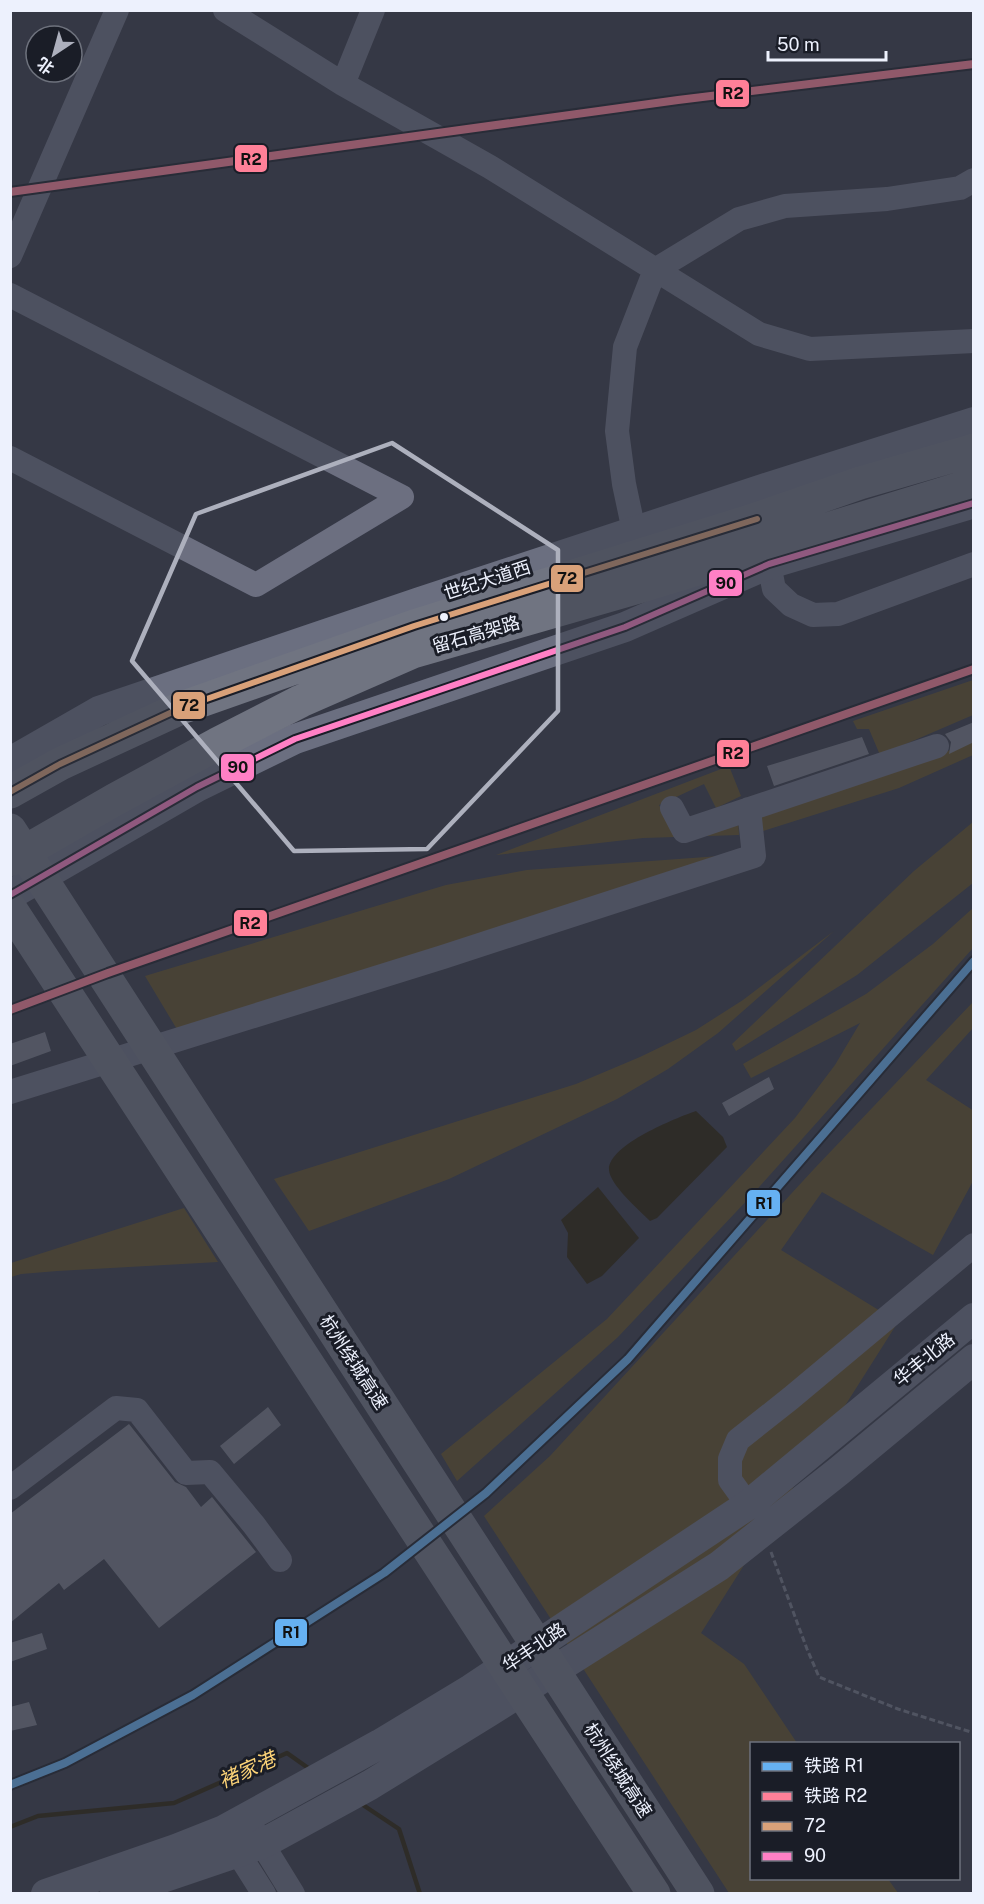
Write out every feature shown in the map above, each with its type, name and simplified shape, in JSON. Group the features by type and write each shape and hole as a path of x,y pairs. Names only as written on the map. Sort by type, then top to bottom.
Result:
{"highway":[{"name":"留石高架路","path":"10,792 60,764 182,708 403,629 753,520 860,483 974,450"},
{"name":"留石高架路","path":"10,860 114,800 301,701 414,652 639,587 974,484"},
{"path":"301,701 769,564"},
{"name":"杭州绕城高速","path":"10,830 698,1893"},
{"name":"杭州绕城高速","path":"10,908 654,1893"}],"main road":[{"name":"世纪大道西","path":"10,762 99,711 634,531 974,422"},
{"path":"10,895 197,787 295,739 625,627 769,564 974,504"},
{"name":"华丰北路","path":"115,1893 242,1836 292,1792 343,1765 471,1689 748,1505 974,1318"},
{"name":"华丰北路","path":"45,1893 176,1849 242,1836 316,1815 370,1785 719,1566 974,1359"}],"street":[{"path":"10,256 117,10"},
{"path":"225,10 343,84 490,167 759,334 810,349 974,341"},
{"path":"343,84 373,10"},
{"path":"634,531 624,484 617,431 625,347 655,270 739,219 785,206 887,199 960,188 974,180"},
{"path":"10,295 402,497 256,585 10,458"},
{"path":"769,564 774,589 791,605 813,615 838,614 974,564"},
{"path":"672,808 684,831 937,746"},
{"path":"10,1092 431,961 754,856 749,809"},
{"path":"748,1505 730,1480 730,1460 738,1440 974,1245"},
{"path":"10,1488 116,1408 137,1410 186,1473 210,1472 280,1560"},
{"path":"242,1836 264,1893"},
{"path":"242,1836 293,1893"}],"path":[{"path":"763,1531 819,1677 898,1709 974,1733"}],"highlighted area":[{"path":"392,443 558,550 558,711 427,849 294,851 132,661 196,514"}],"shaded area":[{"path":"973,680 973,715 880,755 869,729 857,729 853,721"},
{"path":"973,742 973,755 899,788 763,831 760,814 809,800"},
{"path":"729,766 741,796 716,808 704,784 659,805 673,832 738,820 739,835 643,838 496,855"},
{"path":"973,822 973,883 857,975 736,1051 732,1044 914,871"},
{"path":"720,856 178,1031 145,976 446,885 527,870"},
{"path":"973,908 973,948 752,1195 618,1337 457,1481 441,1454 607,1319 795,1118 835,1065 860,1023 751,1078 743,1064 866,994 933,944"},
{"path":"834,931 718,1033 668,1069 617,1099 449,1179 309,1231 274,1179 576,1084 640,1057 696,1030 743,1000"},
{"path":"973,1002 973,1028 926,1080 974,1111 973,1181 933,1255 822,1192 781,1250 898,1322 701,1633 744,1664 796,1742 750,1742 750,1880 889,1880 898,1893 729,1893 484,1516 550,1456 814,1169"},
{"path":"696,1111 723,1137 727,1147 657,1218 650,1221 614,1183 609,1170 612,1161 619,1151 631,1142"},
{"path":"598,1187 639,1238 602,1276 587,1284 567,1257 568,1233 561,1220"},
{"path":"184,1208 218,1262 57,1271 11,1277 11,1263"}],"building":[{"path":"974,722 974,742 949,754 951,742 945,734"},
{"path":"862,737 869,754 774,786 767,766"},
{"path":"45,1032 51,1051 10,1066 10,1044"},
{"path":"769,1077 774,1089 729,1116 722,1103"},
{"path":"268,1407 281,1425 234,1464 220,1446"},
{"path":"129,1424 175,1482 186,1487 201,1507 212,1497 256,1552 159,1628 104,1559 64,1590 59,1583 10,1623 10,1514"},
{"path":"42,1633 47,1649 10,1662 10,1643"},
{"path":"29,1702 37,1725 10,1731 10,1707"}],"waterway":[{"name":"褚家港","path":"10,1827 38,1816 174,1803 287,1753 311,1770"},
{"name":"褚家港","path":"360,1803 399,1829 420,1894"}],"rail line":[{"name":"R2","path":"10,192 678,100 974,64"},
{"name":"R2","path":"10,1010 108,973 974,669"},
{"name":"R1","path":"10,1785 65,1763 193,1695 384,1573 486,1493 628,1359 974,961"}],"transit line":[{"name":"90","path":"10,895 197,787 295,739 625,627 769,564 974,503"},
{"name":"72","path":"10,792 60,764 181,708 414,626 757,519"}]}
